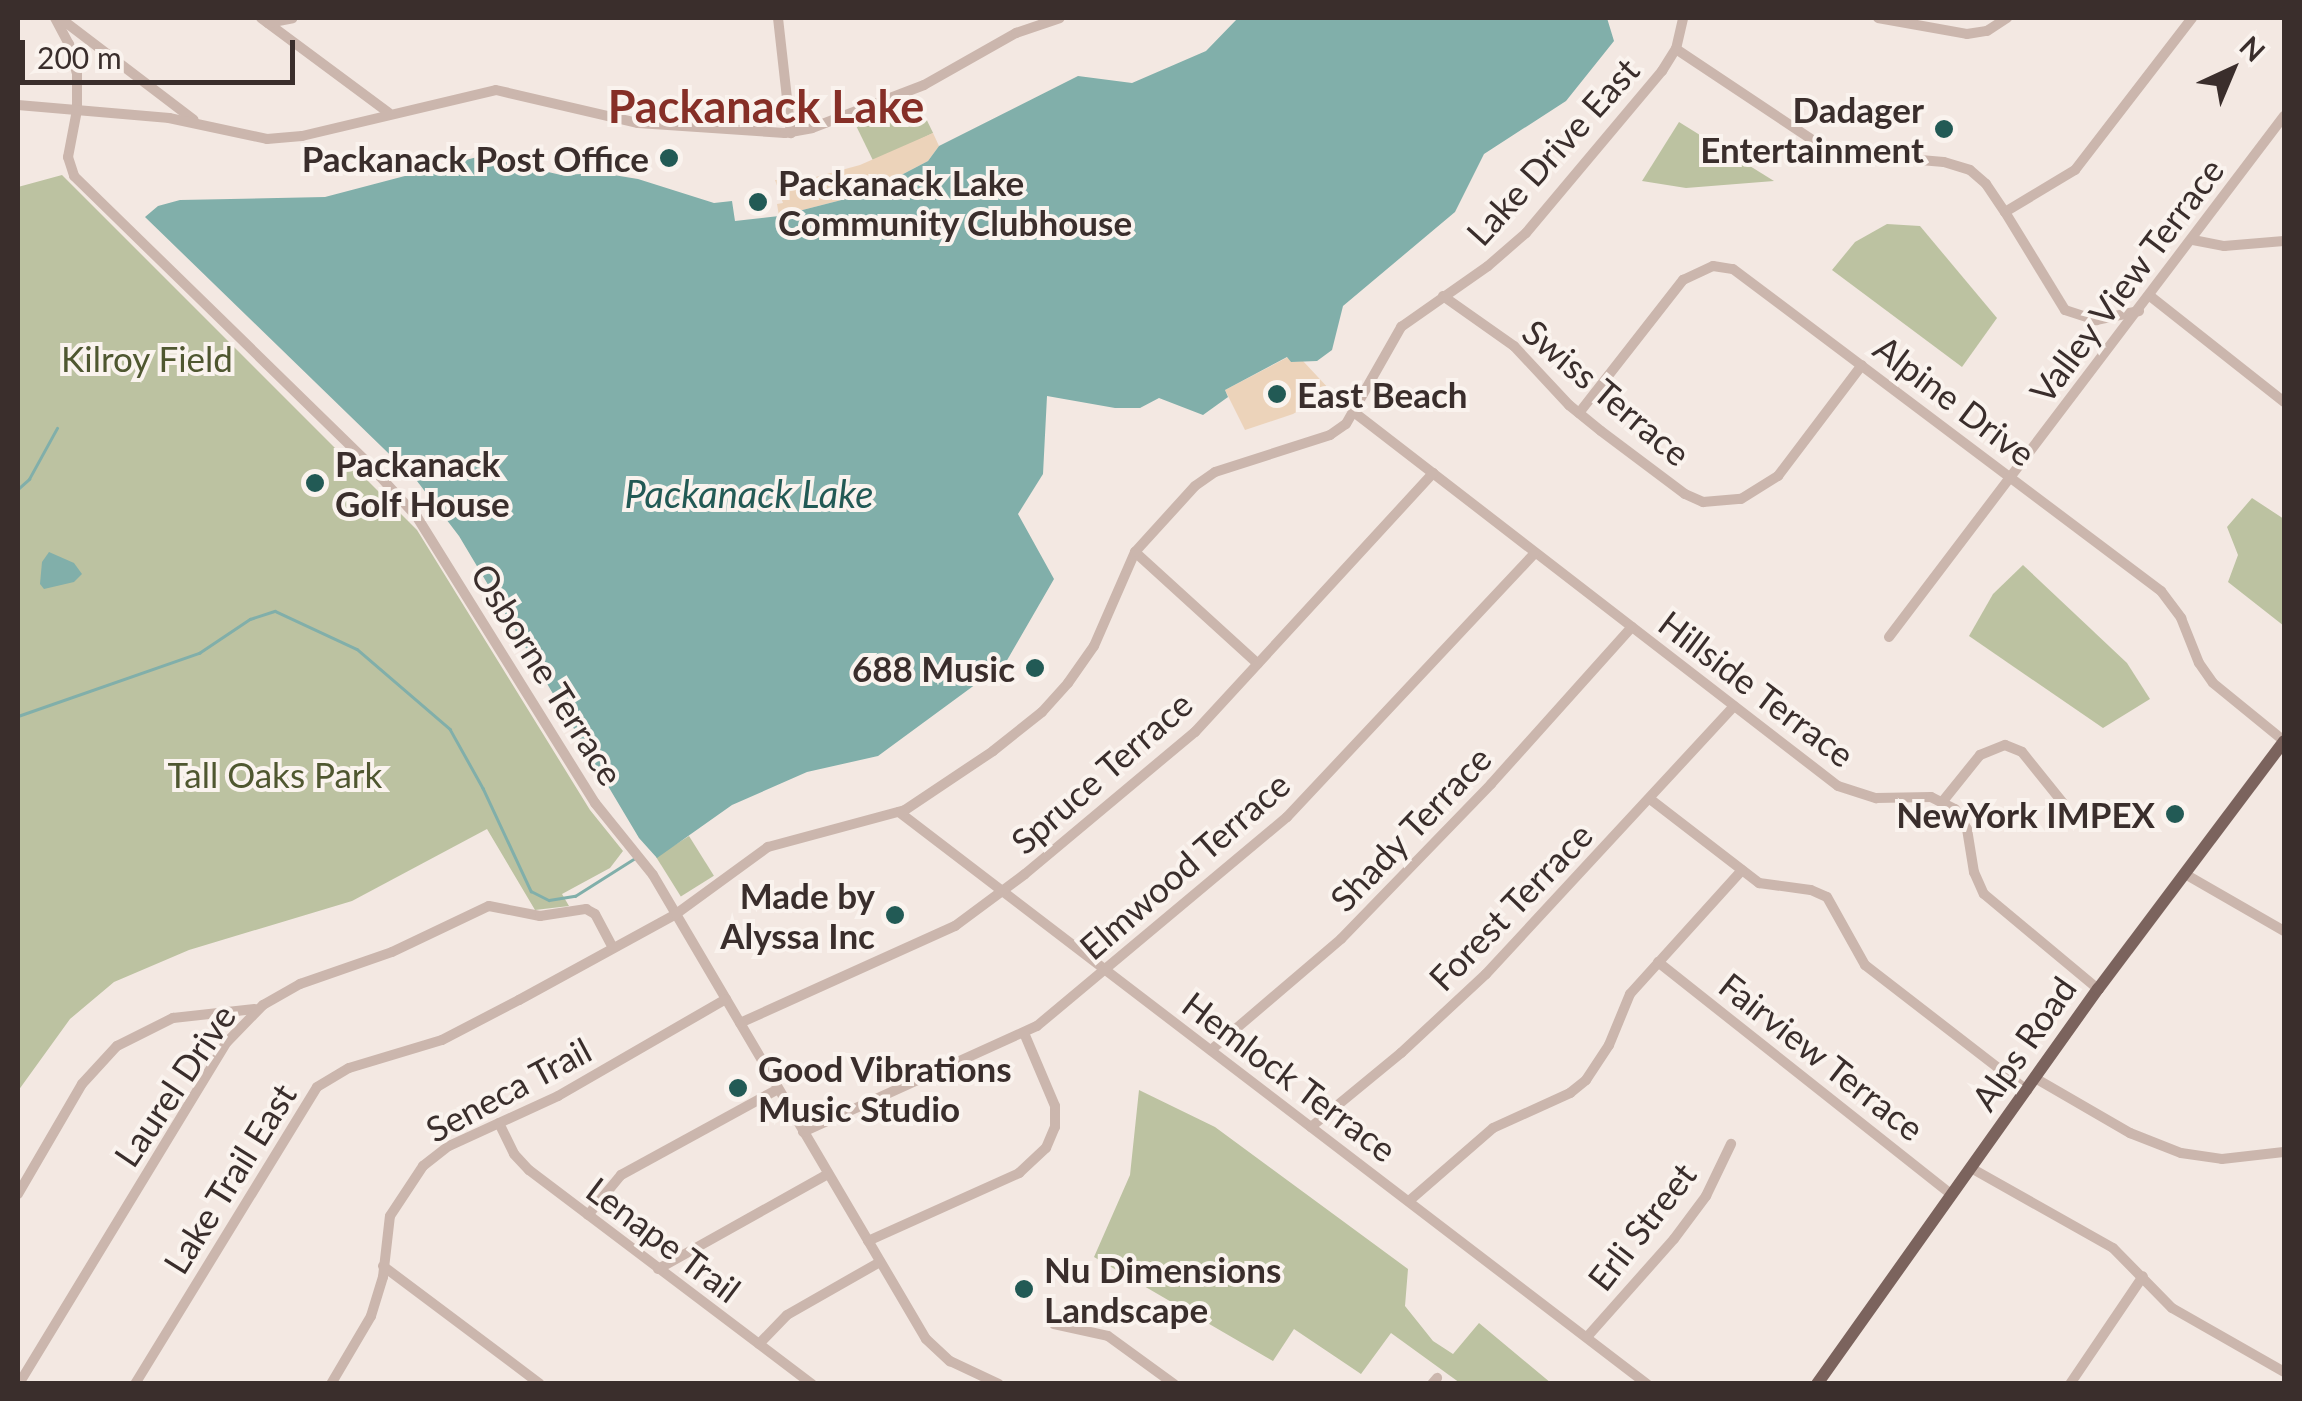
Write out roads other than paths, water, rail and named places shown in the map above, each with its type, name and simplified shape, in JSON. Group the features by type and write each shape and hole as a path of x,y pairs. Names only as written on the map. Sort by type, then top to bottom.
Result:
{"main road":[{"name":"Alps Road","path":"1817,1384 2098,990 2284,741"}],"street":[{"path":"57,18 201,125"},
{"name":"Osborne Terrace","path":"57,18 74,58 77,110 68,157 74,176 417,517 595,803 653,875 936,1351 998,1384"},
{"path":"265,20 293,18"},
{"path":"778,18 791,133"},
{"path":"18,105 160,117 232,135 282,139 496,90 638,122 791,133 924,85 1016,33 1060,18"},
{"name":"Lake Drive East","path":"676,914 768,847 899,812 936,793 1053,700 1094,646 1135,552 1205,478 1330,435 1354,413 1402,327 1526,232 1662,71 1676,49 1682,18"},
{"path":"1878,18 1967,34 1987,30 2007,18"},
{"path":"2005,212 2075,170 2192,18"},
{"path":"265,20 389,113"},
{"path":"74,58 84,36"},
{"path":"1676,49 1823,146 1958,165 1980,178 2065,310 2081,318 2108,320 2140,310"},
{"path":"153,89 160,101 160,117"},
{"name":"Valley View Terrace","path":"1889,636 2284,116"},
{"path":"2193,240 2224,246 2284,242"},
{"name":"Alpine Drive","path":"1579,413 1674,288 1692,274 1713,266 1741,273 2161,591 2182,618 2200,663 2213,683 2284,741"},
{"name":"Swiss Terrace","path":"1443,296 1514,346 1579,413 1692,498 1728,503 1754,494 1781,473 1862,365"},
{"path":"2150,296 2284,402"},
{"name":"Hillside Terrace","path":"1354,413 1850,792 1876,798 1918,795 1942,802"},
{"name":"Spruce Terrace","path":"740,1022 955,926 1004,891 1184,743 1432,473"},
{"path":"1135,552 1258,664"},
{"name":"Elmwood Terrace","path":"803,1132 1024,1032 1106,970 1287,817 1536,552"},
{"name":"Shady Terrace","path":"1211,1050 1341,939 1491,784 1632,627"},
{"name":"Forest Terrace","path":"1311,1127 1446,1014 1734,706"},
{"path":"2064,803 2022,752 2006,746 1980,755 1942,802 1956,809 1967,828 1974,872 1984,894 2098,990"},
{"path":"1650,798 1768,887 1811,890 1827,897 1865,965 2031,1084 2181,1153 2222,1160 2284,1152"},
{"name":"Hemlock Terrace","path":"899,812 1646,1384"},
{"path":"1409,1201 1493,1128 1570,1093 1586,1080 1609,1044 1630,994 1742,870"},
{"path":"2185,874 2284,931"},
{"name":"Laurel Drive","path":"20,1382 227,1042 258,1009 300,984 392,952 490,906 540,916 586,908 595,914 613,948"},
{"name":"Lake Trail East","path":"135,1384 318,1088 349,1068 442,1040 676,914"},
{"name":"Fairview Terrace","path":"1658,962 1952,1196"},
{"name":"Seneca Trail","path":"330,1384 371,1316 390,1216 412,1178 450,1146 573,1087 726,999"},
{"path":"18,1194 82,1084 117,1046 174,1018 258,1009"},
{"path":"868,1241 1019,1172 1046,1148 1055,1127 1056,1106 1024,1032"},
{"path":"588,1215 621,1175 778,1089"},
{"name":"Lenape Trail","path":"500,1123 523,1164 812,1384"},
{"name":"Erli Street","path":"1587,1337 1696,1210 1731,1144"},
{"path":"1971,1168 2114,1248 2172,1308 2284,1372"},
{"path":"658,1269 828,1174"},
{"path":"759,1344 787,1315 880,1262"},
{"path":"383,1266 540,1384"},
{"path":"2070,1384 2143,1276"},
{"path":"1054,1324 1108,1336 1174,1384"}],"water":[{"name":"Packanack Lake","path":"1238,18 1607,18 1614,41 1566,101 1484,154 1455,212 1343,306 1332,350 1317,361 1291,362 1287,357 1225,390 1228,397 1203,415 1159,398 1140,408 1115,408 1047,396 1043,474 1018,514 1054,579 1006,662 878,756 807,772 732,805 657,858 639,838 459,536 417,481 145,217 158,206 180,200 325,197 481,156 561,175 601,173 638,179 714,203 732,201 735,221 779,216 865,194 928,161 939,146 1078,76 1132,83 1206,51"},
{"path":"49,552 74,563 82,574 74,582 44,589 40,584 42,562"}],"waterway":[{"path":"18,489 29,479 57,428"},
{"path":"18,716 199,653 250,619 275,611 357,649 450,729 483,788 531,891 549,900 575,896 635,858"}],"place":[{"name":"Dadager Entertainment","path":"1944,129"},
{"name":"Packanack Post Office","path":"669,158"},
{"name":"Packanack Lake Community Clubhouse","path":"758,202"},
{"name":"East Beach","path":"1277,394"},
{"name":"Packanack Golf House","path":"315,483"},
{"name":"688 Music","path":"1035,668"},
{"name":"NewYork IMPEX","path":"2175,814"},
{"name":"Made by Alyssa Inc","path":"895,915"},
{"name":"Good Vibrations Music Studio","path":"738,1088"},
{"name":"Nu Dimensions Landscape","path":"1024,1289"}],"district":[{"name":"Packanack Lake","path":"766,107"}],"park label":[{"name":"Kilroy Field","path":"147,358"},
{"name":"Tall Oaks Park","path":"275,774"}]}
